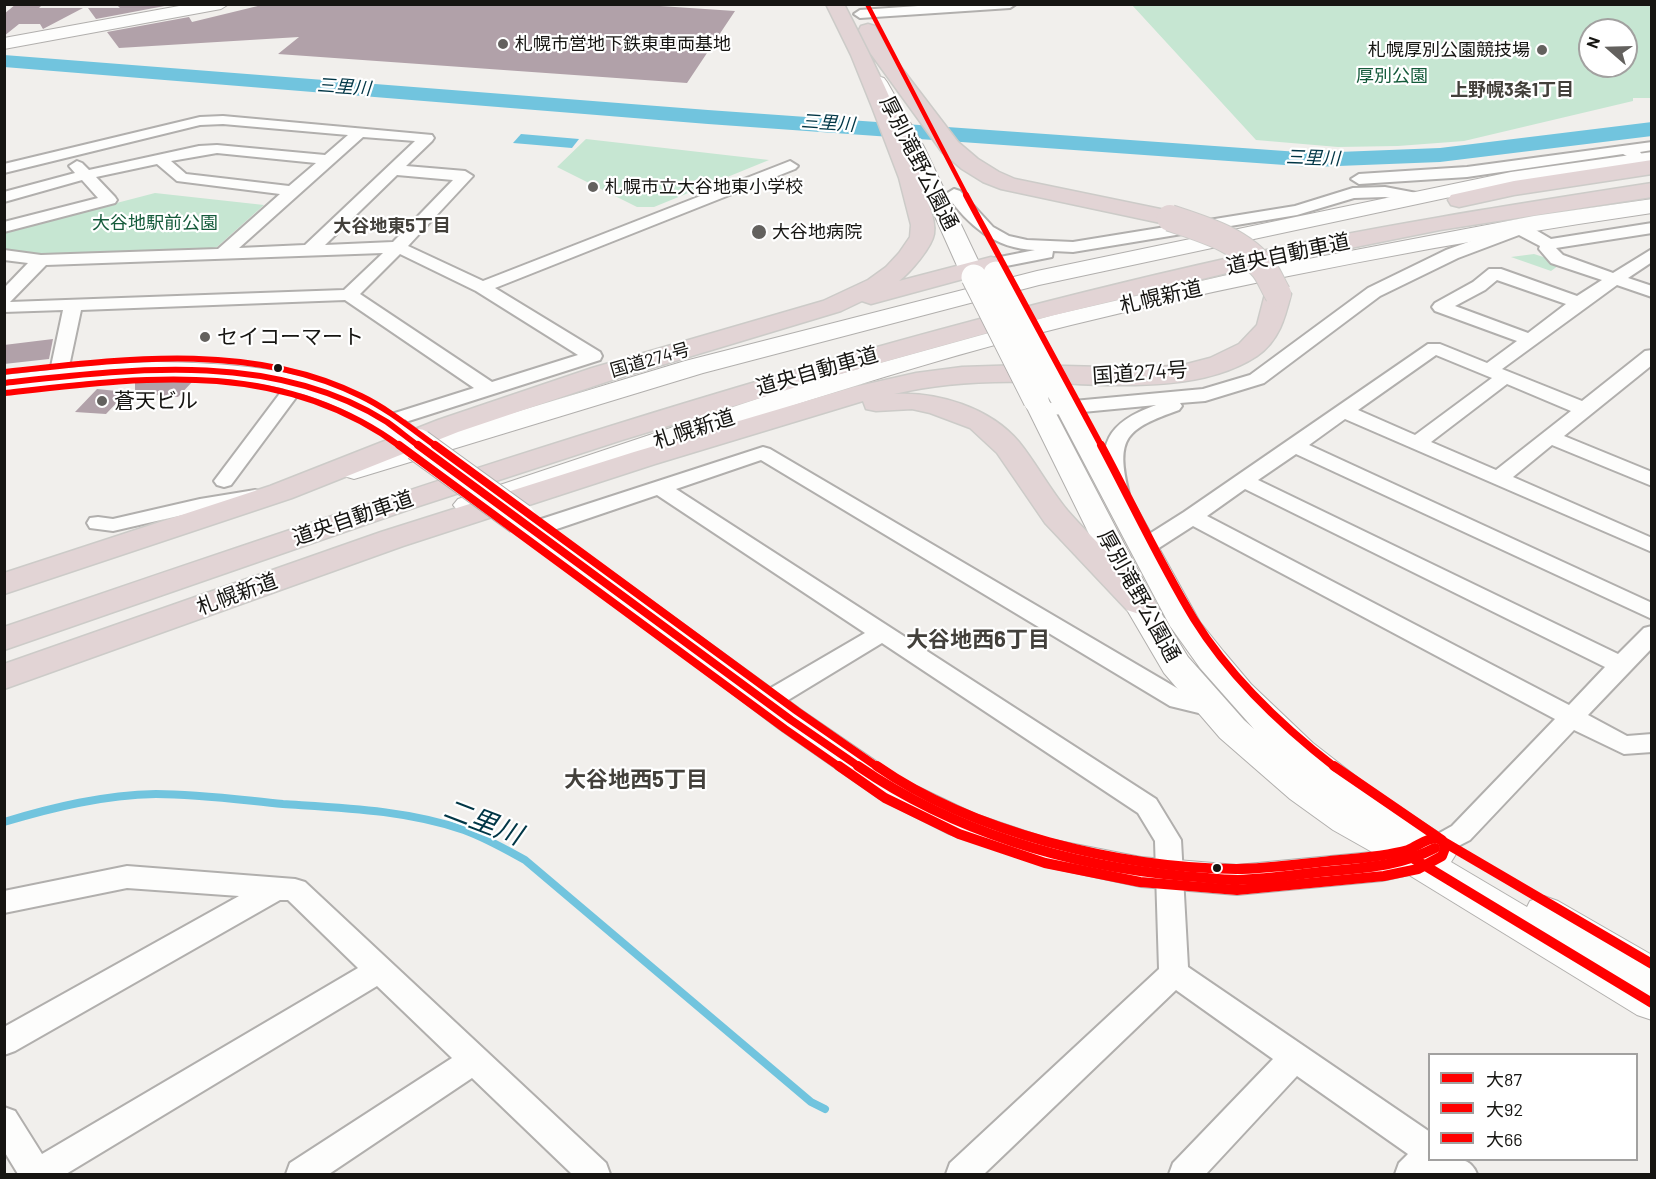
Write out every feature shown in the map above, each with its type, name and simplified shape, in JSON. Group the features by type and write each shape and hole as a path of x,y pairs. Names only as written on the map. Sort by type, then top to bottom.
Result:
{"highway":[{"path":"835,4 871,55"},
{"path":"857,9 871,55"},
{"name":"国道274号","path":"390,540 755,425 868,392 939,377 1037,374 1132,378 1187,372 1218,364 1249,349 1262,339 1277,312 1278,294 1264,268 1250,256 1206,230 1170,218 1009,184 991,177 970,164 899,104 871,55"},
{"name":"国道274号","path":"281,492 448,426 602,374 832,306 877,285 895,272 908,258 921,237 924,225 914,147 899,104 871,55"},
{"name":"道央自動車道","path":"4,619 487,456 816,355 1037,296 1326,232 1488,204 1644,162"},
{"name":"道央自動車道","path":"4,639 516,464 687,409 978,326 1078,300 1338,243 1652,190"},
{"path":"832,306 983,271"},
{"path":"755,425 871,404 912,401 937,406 980,422 1008,447 1056,516 1139,603"},
{"path":"4,584 281,492"},
{"name":"札幌新道","path":"4,677 390,540"}],"street":[{"path":"4,44 221,4"},
{"path":"857,9 1010,4"},
{"name":"厚別滝野公園通","path":"899,104 914,147 983,271 1052,403 1139,603 1176,665 1211,708 1303,790 1346,820 1424,854 1652,976"},
{"path":"4,169 200,121 223,120 427,138 309,251"},
{"path":"223,253 290,191 359,133"},
{"path":"1644,162 1652,146"},
{"name":"厚別滝野公園通","path":"914,147 954,194 983,271"},
{"path":"4,197 185,152 217,149 326,160"},
{"path":"4,227 109,200 85,176 67,153"},
{"path":"159,158 182,178 290,191"},
{"path":"1357,179 1644,162"},
{"path":"98,523 113,525 200,505 281,492 694,367 905,311 1158,250 1511,178 1644,162"},
{"path":"482,286 790,166"},
{"path":"350,295 465,177 394,170"},
{"path":"983,271 1073,248 1287,212 1353,193 1385,192 1416,197"},
{"path":"954,194 987,230 1003,239 1027,245 1073,248"},
{"name":"札幌新道","path":"390,540 443,515 504,492 799,394 1063,320 1240,279 1527,226 1652,206"},
{"path":"1123,509 1112,452 1114,440 1129,426 1151,413 1257,379 1374,292 1452,254 1527,226 1549,244 1652,228"},
{"path":"1549,244 1547,249 1557,259 1652,292"},
{"path":"4,255 42,260 398,248 482,286 593,356 489,389 392,426"},
{"path":"1417,444 1497,374 1531,340 1579,303 1652,254"},
{"path":"4,297 42,260"},
{"path":"1531,340 1442,307 1479,286 1495,273 1579,303"},
{"path":"4,307 350,295 489,389"},
{"path":"58,376 73,305"},
{"path":"1143,548 1192,517 1434,348 1584,410"},
{"path":"1498,479 1652,355"},
{"path":"4,383 58,376 164,369 242,374 297,384 354,404 392,426 766,702 891,789 962,824 1047,853 1141,872 1237,880 1382,866 1424,854 1461,833 1652,633"},
{"path":"224,481 297,384"},
{"path":"1052,403 1204,395"},
{"name":"厚別滝野公園通","path":"1052,403 1123,509 1186,626 1209,658 1268,723 1312,763 1424,854 1652,1003"},
{"path":"1344,411 1652,546"},
{"path":"1550,437 1651,480"},
{"path":"1295,446 1652,612"},
{"path":"527,524 659,487 763,453 1179,700 1211,708"},
{"path":"1244,481 1620,665"},
{"path":"659,487 880,634 1146,806 1168,840 1174,973 962,1174"},
{"path":"1192,517 1569,718 1624,745 1652,743"},
{"path":"766,702 880,634"},
{"path":"4,902 15,898 127,878 295,890 474,1060 582,1171"},
{"path":"4,1042 276,889"},
{"path":"4,1121 37,1174 379,970"},
{"path":"1174,973 1428,1150"},
{"path":"1185,1174 1294,1058"},
{"path":"302,1174 474,1060"},
{"path":"1410,1174 1428,1153"},
{"path":"1442,1161 1461,1174"}],"green space":[{"name":"厚別公園","path":"1132,5 1651,5 1651,98 1633,98 1633,101 1464,141 1398,146 1338,147 1256,140"},
{"path":"586,139 769,160 654,207 637,207 557,167"},
{"name":"大谷地駅前公園","path":"155,193 264,205 217,247 209,249 45,254 5,249 5,232"},
{"path":"1534,254 1562,263 1551,271 1511,257"}],"water":[{"path":"521,134 579,139 572,148 513,143"}],"building":[{"path":"16,4 43,4 39,8 83,8 43,29 40,24 19,24 4,36 4,14"},
{"path":"175,4 96,19 88,8 120,8 117,5"},
{"name":"札幌市営地下鉄東車両基地","path":"266,4 630,4 735,11 687,83 278,54 299,37 119,48 107,32 189,17 192,22"},
{"path":"53,339 49,359 4,364 4,345"},
{"path":"193,381 178,397 135,393 135,382"},
{"name":"蒼天ビル","path":"97,389 127,392 106,414 75,412"}],"waterway":[{"name":"三里川","path":"4,61 708,117 1313,160 1440,155 1652,129"},
{"name":"二里川","path":"4,822 98,799 172,794 375,811 420,818 464,830 525,860 811,1102 825,1109"}],"transit line":[{"name":"大92","path":"5,393 131,381 174,379 217,381 259,385 300,395 340,409 380,431 785,729 885,798 959,834 1045,863 1140,882 1237,890 1384,876 1418,869 1442,856 1445,848 1442,840 1319,755 1272,714 1219,653 1195,620 938,143 867,4"},
{"name":"大66","path":"4,372 90,363 178,358 222,360 307,375 354,392 392,414 797,711 896,780 966,814 1050,843 1142,862 1237,869 1380,856 1410,849 1431,838 1437,838 1652,964"},
{"name":"大87","path":"4,383 114,372 188,370 262,376 309,387 343,400 386,422 791,720 891,789 962,824 1047,853 1141,872 1237,880 1382,866 1414,859 1435,848"},
{"name":"大87","path":"1414,859 1652,1003"}],"place":[{"name":"札幌市営地下鉄東車両基地","path":"503,44"},
{"name":"札幌厚別公園競技場","path":"1542,50"},
{"name":"札幌市立大谷地東小学校","path":"593,187"},
{"name":"大谷地病院","path":"759,232"},
{"name":"セイコーマート","path":"205,337"},
{"name":"蒼天ビル","path":"102,401"}],"district":[{"name":"上野幌3条1丁目","path":"1512,90"},
{"name":"大谷地東5丁目","path":"392,226"},
{"name":"大谷地西6丁目","path":"978,640"},
{"name":"大谷地西5丁目","path":"636,780"}]}
